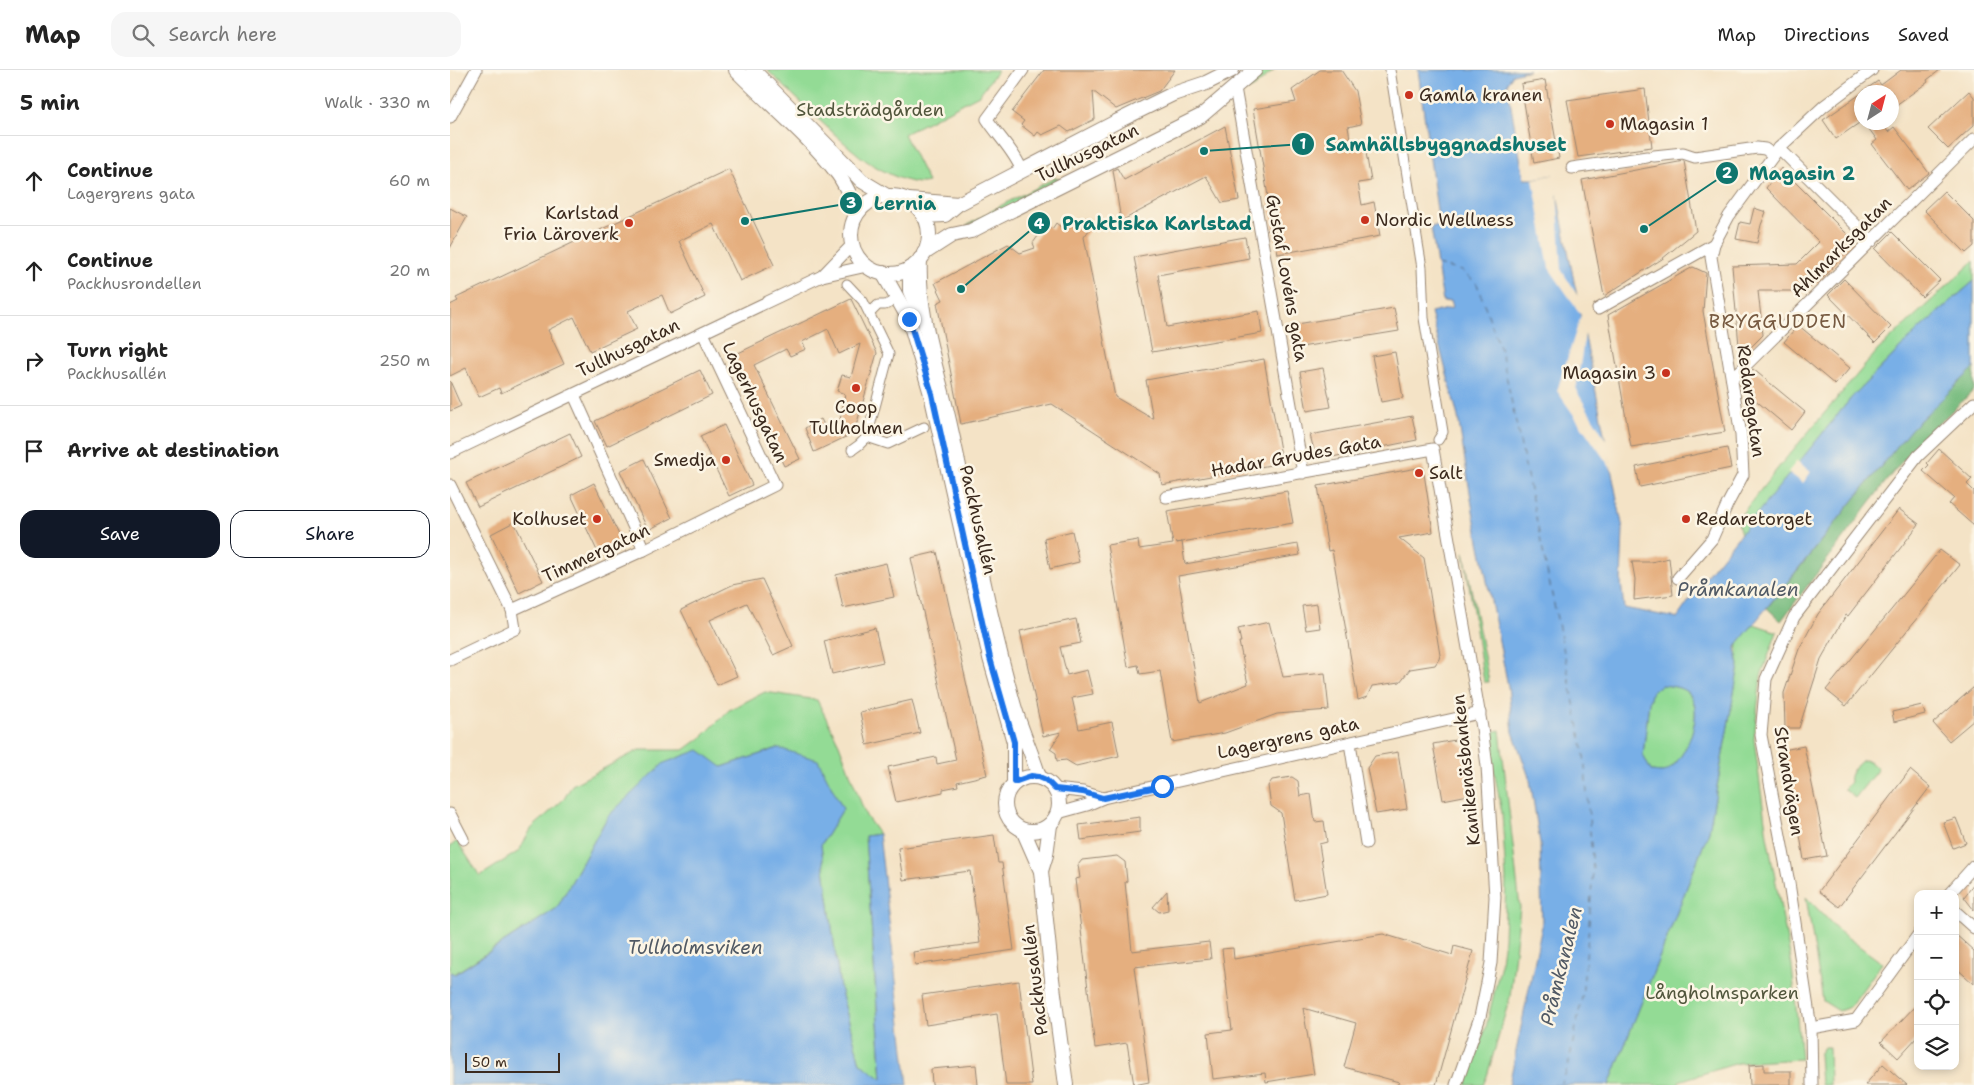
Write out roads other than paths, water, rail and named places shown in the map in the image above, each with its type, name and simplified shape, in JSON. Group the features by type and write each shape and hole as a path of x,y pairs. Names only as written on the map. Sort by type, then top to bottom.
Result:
{"street":[{"path":"450,117 476,70"},
{"path":"736,70 760,95 782,112 840,176 856,216"},
{"path":"753,70 862,182 887,196 906,200 958,204"},
{"path":"1022,171 1019,163 987,119 1024,70"},
{"name":"Tullhusgatan","path":"924,216 945,215 958,204 1073,143 1160,100 1189,88 1206,84 1232,70"},
{"name":"Tullhusgatan","path":"918,260 952,235 970,231 1182,127 1201,116 1256,70"},
{"path":"1390,70 1422,268 1424,318 1443,432 1435,444"},
{"path":"1598,309 1714,244 1729,216 1776,151 1824,106 1872,70"},
{"name":"Gustaf Lovéns gata","path":"1235,88 1303,473"},
{"name":"Ahlmarksgatan","path":"1732,379 1974,140"},
{"path":"1572,168 1683,153 1695,157 1757,148 1776,151 1872,241"},
{"path":"887,196 876,198 866,204 856,216 851,233 852,245 858,257 867,266 883,273 892,274 918,260 928,240 928,228 924,216 917,206 906,200"},
{"name":"Redaregatan","path":"1678,578 1712,539 1743,475 1741,435 1711,257 1714,244"},
{"name":"Tullhusgatan","path":"822,276 852,245"},
{"name":"Packhusallén","path":"918,260 910,291 926,326 950,423 998,643 1015,708 1039,777"},
{"name":"Tullhusgatan","path":"450,453 822,276 867,266"},
{"name":"Packhusallén","path":"883,273 904,307 912,325 932,394 990,658 1014,742 1014,782"},
{"path":"847,284 857,292 870,313 890,354 867,437 852,450"},
{"path":"870,313 878,305 890,303"},
{"name":"Lagerhusgatan","path":"703,333 775,485"},
{"path":"574,395 644,550"},
{"name":"Strandvägen","path":"1812,1085 1810,1028 1790,892 1761,735 1766,679 1794,617 1918,456 1974,404"},
{"path":"867,437 888,444 924,426"},
{"name":"Hadar Grudes Gata","path":"1166,497 1303,473 1435,444"},
{"name":"Kanikenäsbanken","path":"1435,444 1480,713 1487,766 1495,897 1491,964 1480,1017 1456,1085"},
{"path":"450,485 512,610 515,629 450,660"},
{"name":"Timmergatan","path":"512,610 644,550 775,485"},
{"name":"Lagergrens gata","path":"1058,813 1087,805 1103,798 1480,713"},
{"path":"1350,743 1366,844"},
{"path":"1031,776 1039,777 1046,780 1055,789 1058,797 1058,813 1050,825 1037,831 1023,830 1012,823 1005,810 1006,795 1014,782 1031,776"},
{"name":"Lagergrens gata","path":"1055,789 1083,792 1103,798"},
{"path":"450,814 463,839"},
{"name":"Packhusallén","path":"1041,871 1046,856 1050,825"},
{"name":"Packhusallén","path":"1023,830 1041,871 1052,979 1066,1085"},
{"path":"1953,890 1974,866"},
{"path":"1959,915 1974,928"},
{"path":"1810,1028 1856,1020 1914,940"}],"water":[{"name":"Pråmkanalen","path":"1418,70 1529,70 1513,74 1507,84 1524,179 1553,175 1623,529 1621,582 1624,608 1677,618 1707,575 1852,397 1919,329 1974,281 1974,368 1911,429 1735,649 1739,665 1709,831 1609,1085 1509,1085 1542,926 1540,843 1530,780 1513,732 1508,686 1473,511 1458,417 1431,313 1452,308 1450,301 1443,302 1431,227 1439,225","holes":["1662,685 1686,691 1693,701 1695,711 1691,735 1686,747 1673,766 1664,772 1651,771 1643,755 1649,702 1652,691"]},
{"name":"Tullholmsviken","path":"778,748 818,760 843,809 821,845 840,988 860,1063 882,1079 865,836 879,834 908,1085 450,1085 450,972 455,974 557,908 608,816 664,763 699,750 722,767"}],"place":[{"name":"Gamla kranen","path":"1409,95"},
{"name":"Magasin 1","path":"1610,124"},
{"name":"Samhällsbyggnadshuset","path":"1204,151"},
{"name":"Nordic Wellness","path":"1365,220"},
{"name":"Lernia","path":"745,221"},
{"name":"Karlstad Fria Läroverk","path":"629,223"},
{"name":"Magasin 2","path":"1644,229"},
{"name":"Praktiska Karlstad","path":"961,289"},
{"name":"Magasin 3","path":"1666,373"},
{"name":"Coop Tullholmen","path":"856,388"},
{"name":"Smedja","path":"726,460"},
{"name":"Salt","path":"1419,473"},
{"name":"Kolhuset","path":"597,519"},
{"name":"Redaretorget","path":"1686,519"}],"district":[{"name":"BRYGGUDDEN","path":"1778,321"}],"park label":[{"name":"Stadsträdgården","path":"870,110"},
{"name":"Långholmsparken","path":"1722,993"}]}
